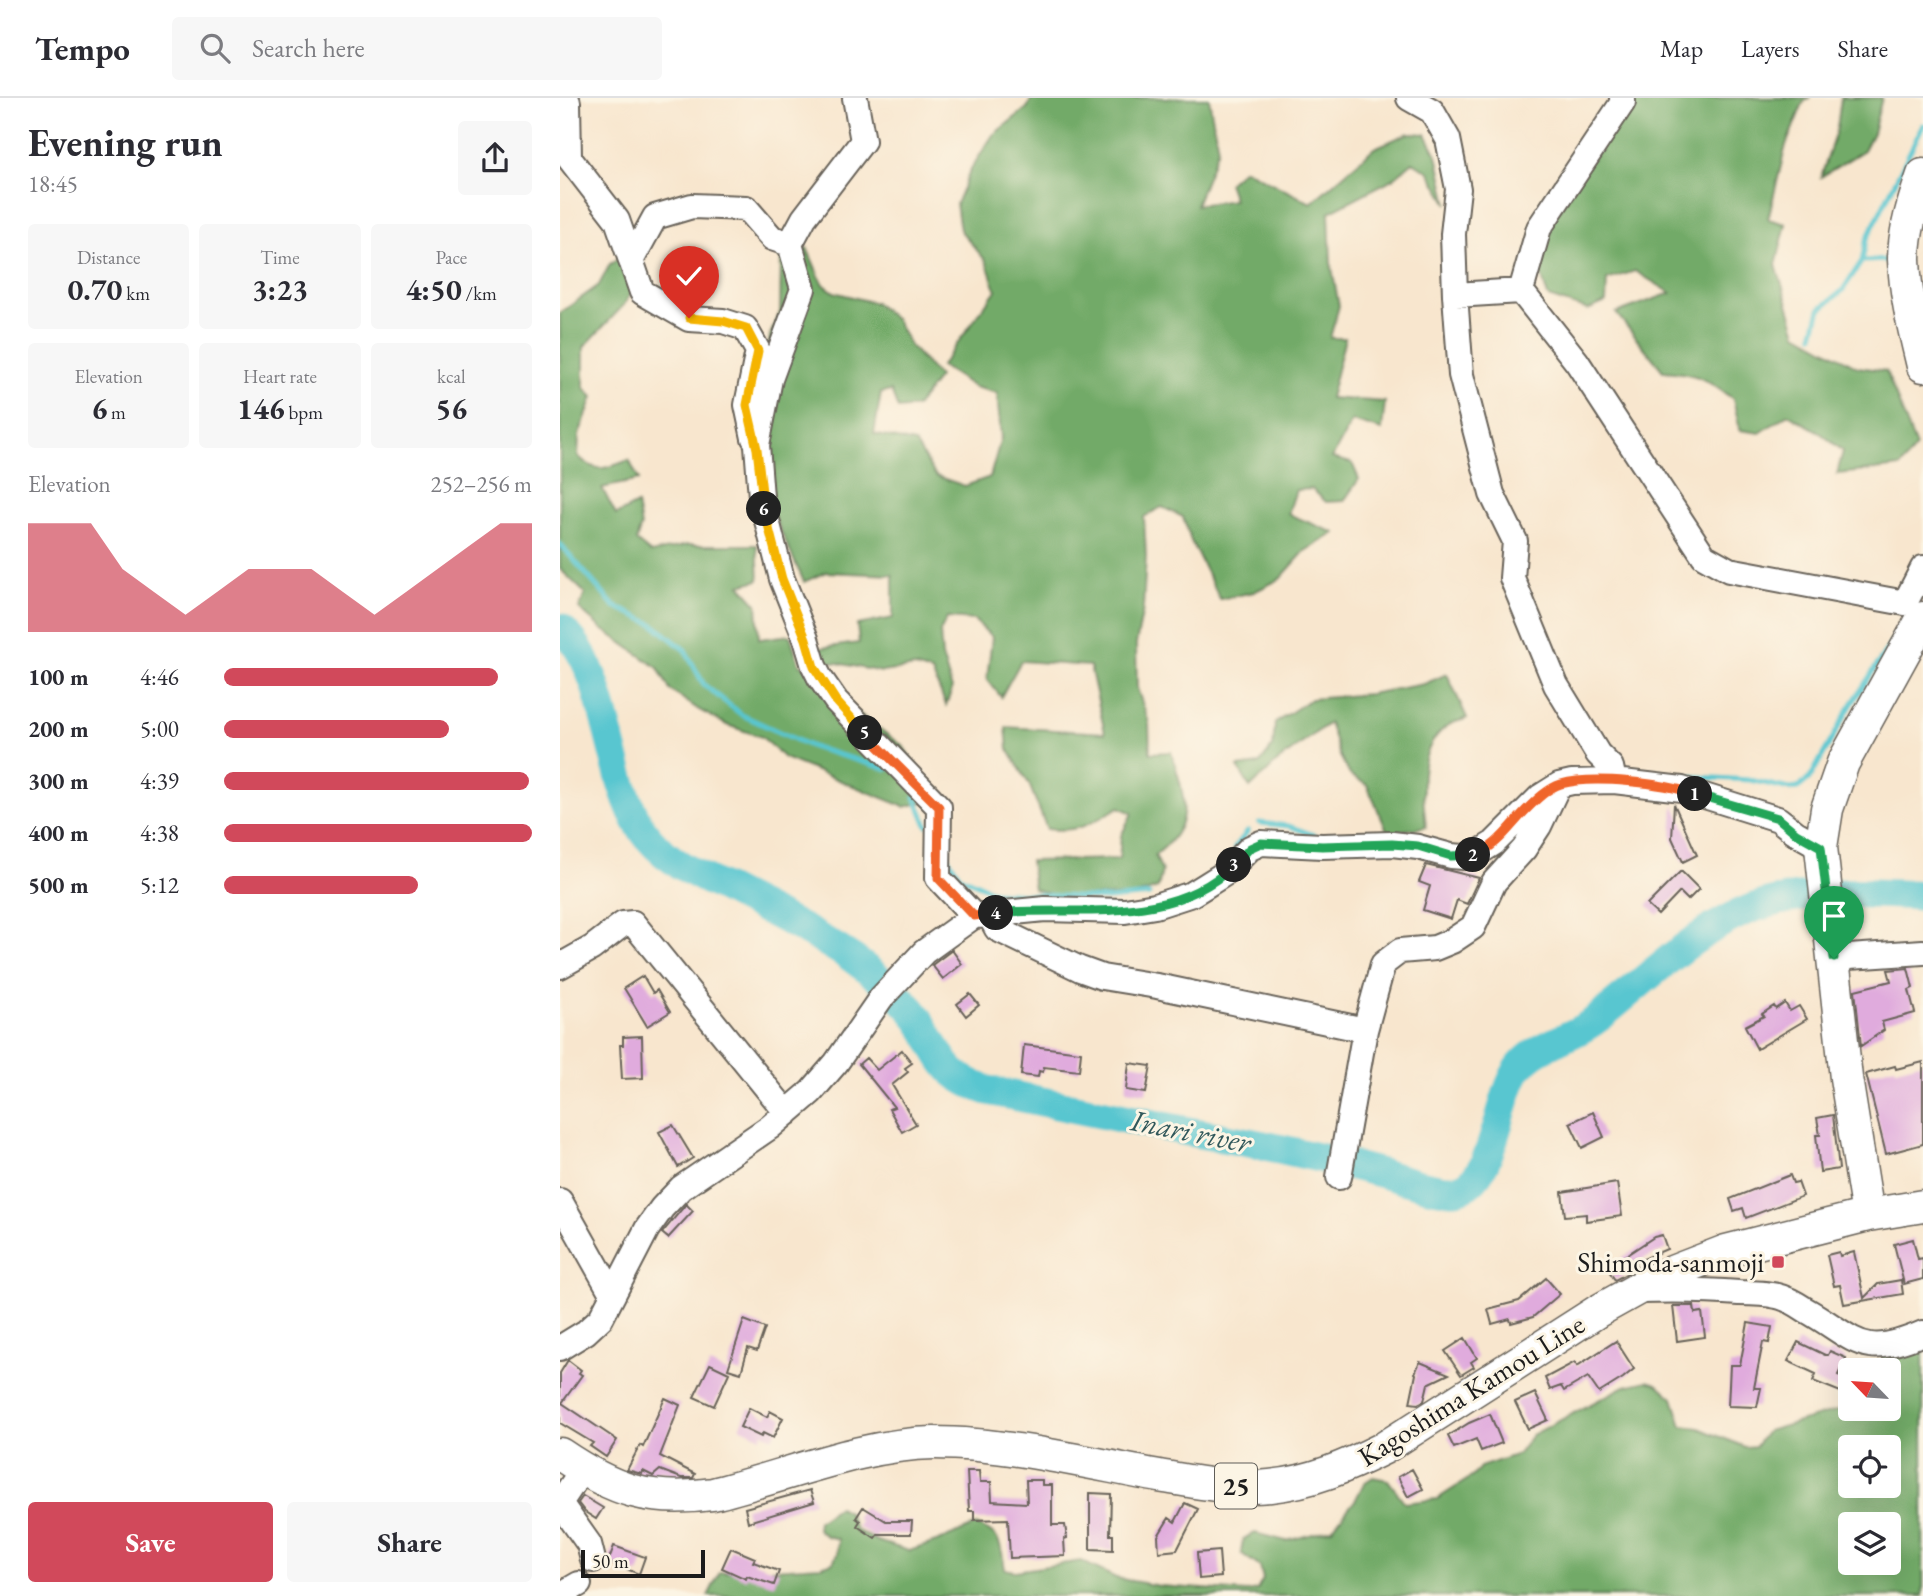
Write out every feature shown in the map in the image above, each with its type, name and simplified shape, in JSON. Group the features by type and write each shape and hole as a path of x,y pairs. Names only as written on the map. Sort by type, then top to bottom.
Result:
{"main road":[{"path":"1921,347 1904,258 1908,229 1923,175"},
{"path":"1868,1215 1846,1078 1821,847 1827,809 1843,763 1923,618"},
{"name":"Kagoshima Kamou Line","path":"571,1462 617,1488 662,1497 689,1498 754,1484 883,1448 933,1443 992,1447 1228,1486 1279,1484 1323,1475 1384,1448 1632,1291 1659,1277 1726,1251 1868,1215 1923,1206"}],"street":[{"path":"565,98 569,102 569,158 617,220 642,292 689,318 723,321 746,328 758,351 747,405 757,449 761,497 782,579 814,667 836,701 939,807 938,878 997,929 1102,977 1365,1030"},
{"path":"757,449 770,379 803,289 790,244 804,218 863,141 855,98"},
{"path":"1409,98 1432,111 1448,139 1458,189 1453,234 1461,375 1492,494 1515,541 1512,578 1556,685 1598,754 1611,767 1614,781"},
{"path":"1521,291 1539,228 1623,102 1622,98"},
{"path":"631,261 655,217 692,206 746,208 772,238 790,244"},
{"path":"1455,295 1521,291"},
{"path":"1521,291 1577,362 1704,556 1729,570 1905,604 1923,568"},
{"path":"560,1348 586,1332 601,1318 647,1228 681,1188 771,1127 811,1092 836,1063 881,998 915,962 942,938 982,915 1045,909 1125,911 1155,906 1192,894 1224,874 1250,848 1261,843 1322,846 1392,844 1418,846 1464,857 1478,853 1494,843 1540,797 1559,785 1572,782 1614,781 1682,789 1778,818 1796,833 1821,847"},
{"path":"1339,1177 1365,1030 1383,964 1399,951 1435,948 1473,927 1494,882 1524,849 1539,826 1559,785"},
{"path":"560,966 592,948 623,924 633,923 787,1113"},
{"path":"1833,943 1923,952"},
{"path":"560,1201 613,1295"},
{"path":"1632,1291 1694,1289 1776,1295 1815,1315 1845,1336 1871,1345 1899,1343 1923,1333"},
{"path":"571,1462 561,1503 589,1544 593,1560"}],"green space":[{"path":"1032,98 1209,98 1218,149 1196,205 1234,200 1228,183 1244,169 1311,203 1374,148 1409,133 1426,134 1437,155 1448,204 1429,172 1413,162 1393,179 1329,212 1331,263 1339,306 1330,338 1345,338 1330,398 1385,402 1382,430 1352,421 1332,458 1352,463 1359,479 1344,501 1326,502 1312,489 1296,490 1288,514 1335,533 1305,551 1280,579 1254,592 1220,599 1191,541 1183,517 1162,507 1144,517 1146,556 1143,609 1136,644 1137,688 1149,723 1150,753 1171,752 1180,781 1184,808 1177,832 1155,855 1162,871 1158,888 1133,896 1060,897 1034,889 1030,861 1119,859 1121,836 1132,813 1119,807 1077,828 1047,829 1029,784 1008,749 1006,727 1105,733 1090,666 1021,661 1001,697 987,679 992,637 974,620 947,618 940,632 942,656 952,689 946,705 932,672 915,667 882,672 822,660 820,648 859,643 857,625 893,618 893,575 826,572 804,582 766,499 762,393 770,335 780,312 781,255 807,248 822,283 834,292 875,303 896,320 910,346 939,377 916,407 898,409 891,391 881,393 874,434 915,443 936,476 965,486 990,477 1001,438 997,393 974,387 941,366 996,290 986,261 960,230 956,204 971,169 993,135 1027,108"},
{"path":"1631,98 1809,98 1803,103 1786,145 1768,219 1786,224 1776,265 1797,333 1858,367 1886,371 1916,447 1900,467 1837,474 1843,451 1819,432 1788,414 1760,433 1740,430 1733,399 1701,378 1663,371 1616,313 1671,293 1635,271 1607,280 1606,302 1588,310 1548,297 1539,268 1542,236"},
{"path":"1841,98 1882,98 1873,133 1864,150 1821,177 1837,128"},
{"path":"620,257 636,284 624,305 584,347 584,387 593,397 579,435 578,456 597,468 629,460 639,480 602,488 616,515 637,504 641,526 636,541 651,553 687,545 757,545 759,580 740,585 757,604 759,639 790,635 799,663 903,746 915,764 923,802 905,807 784,758 762,737 727,725 670,690 658,668 602,629 579,609 585,593 560,569 560,313 599,285 610,264"},
{"path":"1447,674 1467,718 1447,726 1429,747 1423,773 1426,827 1388,833 1367,785 1350,775 1340,756 1329,723 1276,763 1250,788 1238,767 1259,764 1273,746 1275,723 1311,699 1369,694 1424,684"},
{"path":"1923,1336 1923,1596 708,1596 720,1572 821,1566 833,1562 837,1554 838,1539 826,1536 817,1529 818,1521 838,1507 848,1512 856,1530 877,1541 909,1551 976,1525 999,1541 1005,1569 1015,1571 1081,1561 1116,1578 1160,1586 1247,1592 1257,1590 1263,1579 1260,1567 1241,1553 1243,1539 1255,1533 1286,1541 1332,1529 1356,1499 1364,1483 1373,1477 1388,1480 1405,1503 1437,1499 1473,1476 1480,1467 1518,1454 1532,1435 1625,1386 1647,1381 1657,1384 1673,1398 1682,1426 1699,1428 1745,1447 1756,1446 1767,1431 1838,1410 1838,1421 1901,1421 1901,1358 1882,1358 1884,1350"}],"building":[{"path":"1674,804 1697,855 1683,862 1672,838"},
{"path":"1426,865 1479,878 1467,904 1457,900 1451,919 1423,910 1430,886 1419,882"},
{"path":"1681,871 1699,889 1688,900 1680,892 1658,915 1647,905"},
{"path":"952,950 962,964 943,979 932,965"},
{"path":"1908,968 1913,988 1909,990 1915,1013 1882,1022 1884,1030 1861,1046 1855,990 1891,981 1888,970"},
{"path":"643,976 653,993 657,990 670,1012 647,1026 624,988"},
{"path":"970,994 979,1005 966,1016 957,1004"},
{"path":"1785,1003 1790,1011 1799,1006 1807,1019 1757,1049 1745,1026 1764,1016 1762,1014 1774,1006 1776,1009"},
{"path":"642,1036 643,1078 622,1079 620,1045 623,1045 623,1037"},
{"path":"1024,1045 1081,1052 1079,1071 1044,1067 1043,1072 1039,1071 1038,1077 1021,1075"},
{"path":"902,1050 912,1063 905,1068 908,1072 892,1085 916,1124 902,1132 889,1109 894,1107 859,1064 866,1058 877,1070"},
{"path":"1923,1062 1923,1144 1886,1154 1866,1074"},
{"path":"1129,1063 1151,1066 1146,1093 1126,1090"},
{"path":"1593,1112 1604,1137 1582,1148 1570,1123"},
{"path":"1833,1115 1839,1169 1820,1172 1817,1118"},
{"path":"673,1125 693,1158 678,1167 659,1132"},
{"path":"1790,1175 1793,1183 1798,1182 1803,1196 1746,1218 1743,1208 1734,1211 1730,1199"},
{"path":"1617,1183 1622,1216 1586,1221 1586,1214 1565,1216 1562,1192"},
{"path":"686,1204 693,1211 668,1238 662,1233"},
{"path":"1662,1235 1667,1249 1634,1263 1637,1268 1615,1280 1607,1268 1654,1237"},
{"path":"1913,1239 1918,1259 1923,1258 1923,1279 1904,1284 1894,1244"},
{"path":"1839,1252 1840,1256 1854,1252 1864,1298 1878,1284 1901,1280 1903,1294 1844,1304 1840,1285 1834,1286 1827,1255"},
{"path":"1546,1278 1560,1294 1533,1317 1511,1323 1510,1319 1492,1324 1488,1309 1519,1301"},
{"path":"1673,1306 1694,1306 1695,1313 1702,1312 1705,1337 1677,1341"},
{"path":"744,1320 765,1328 757,1351 748,1348 741,1373 728,1369"},
{"path":"1748,1323 1772,1327 1769,1343 1763,1342 1754,1388 1761,1388 1757,1407 1728,1406 1730,1365 1740,1365"},
{"path":"1465,1338 1477,1358 1471,1362 1474,1367 1461,1375 1445,1351"},
{"path":"1616,1341 1634,1369 1623,1378 1599,1393 1588,1377 1564,1391 1561,1386 1550,1390 1545,1378 1575,1362 1577,1366"},
{"path":"1798,1342 1825,1355 1830,1351 1846,1358 1838,1358 1838,1391 1813,1381 1816,1374 1788,1361"},
{"path":"568,1360 581,1370 579,1373 582,1375 562,1403 617,1440 606,1457 590,1446 593,1443 560,1423 560,1373"},
{"path":"1420,1362 1449,1374 1428,1384 1424,1401 1418,1404 1410,1403 1415,1373"},
{"path":"710,1364 729,1373 714,1406 694,1397"},
{"path":"1535,1393 1548,1420 1528,1429 1515,1402"},
{"path":"665,1398 680,1405 660,1456 695,1474 693,1478 681,1478 660,1470 653,1476 643,1471 642,1474 627,1470 640,1445 643,1447"},
{"path":"749,1408 767,1417 770,1411 783,1418 773,1438 763,1433 761,1437 740,1427"},
{"path":"1490,1414 1502,1443 1481,1451 1476,1439 1454,1448 1448,1436"},
{"path":"1412,1469 1423,1489 1408,1497 1398,1477"},
{"path":"967,1471 979,1471 980,1482 991,1482 992,1501 1027,1503 1026,1480 1042,1480 1042,1485 1052,1485 1052,1525 1065,1525 1065,1556 1010,1558 1008,1519 974,1520 974,1511 969,1511"},
{"path":"810,1490 814,1502 748,1522 745,1508"},
{"path":"1090,1493 1111,1494 1110,1535 1113,1535 1113,1550 1090,1549"},
{"path":"583,1496 603,1508 596,1519 578,1503"},
{"path":"1185,1503 1198,1509 1177,1550 1159,1552 1158,1536 1169,1518 1175,1522"},
{"path":"863,1507 886,1521 912,1521 911,1534 878,1534 875,1538 857,1526 860,1521 856,1518"},
{"path":"614,1546 645,1557 639,1574 608,1562"},
{"path":"731,1548 755,1558 753,1562 779,1571 774,1585 747,1576 746,1579 722,1568"},
{"path":"1219,1551 1221,1577 1199,1579 1197,1553"}],"waterway":[{"path":"1862,261 1866,241 1923,125"},
{"path":"1813,335 1820,309 1842,291 1862,261 1892,260"},
{"path":"560,544 614,606 653,624 685,650 704,685 742,715 812,747 887,769"},
{"name":"Inari river","path":"560,628 576,645 588,667 630,806 650,840 684,867 809,932 868,970 912,1010 942,1059 961,1078 986,1090 1278,1148 1428,1186 1449,1190 1458,1189 1471,1182 1489,1152 1508,1092 1523,1063 1540,1050 1597,1019 1673,956 1713,928 1734,916 1776,901 1860,893 1923,896"},
{"path":"1646,774 1750,780 1790,789 1798,788 1810,778 1850,707 1897,634"},
{"path":"915,797 927,825"},
{"path":"1259,823 1289,826 1314,835"},
{"path":"1235,847 1248,831"},
{"path":"946,855 960,876 995,892 1108,899 1149,895"}],"place":[{"name":"Shimoda-sanmoji","path":"1778,1262"}],"route":[{"path":"689,318 723,321 746,328 758,351 747,405 757,449 761,497 782,579 814,667 836,701 939,807 938,878 974,916 1045,909 1125,911 1155,906 1192,894 1224,874 1250,848 1261,843 1322,846 1392,844 1418,846 1464,857 1478,853 1494,843 1540,797 1559,785 1614,781 1682,789 1778,818 1796,833 1821,847 1834,958"}]}
